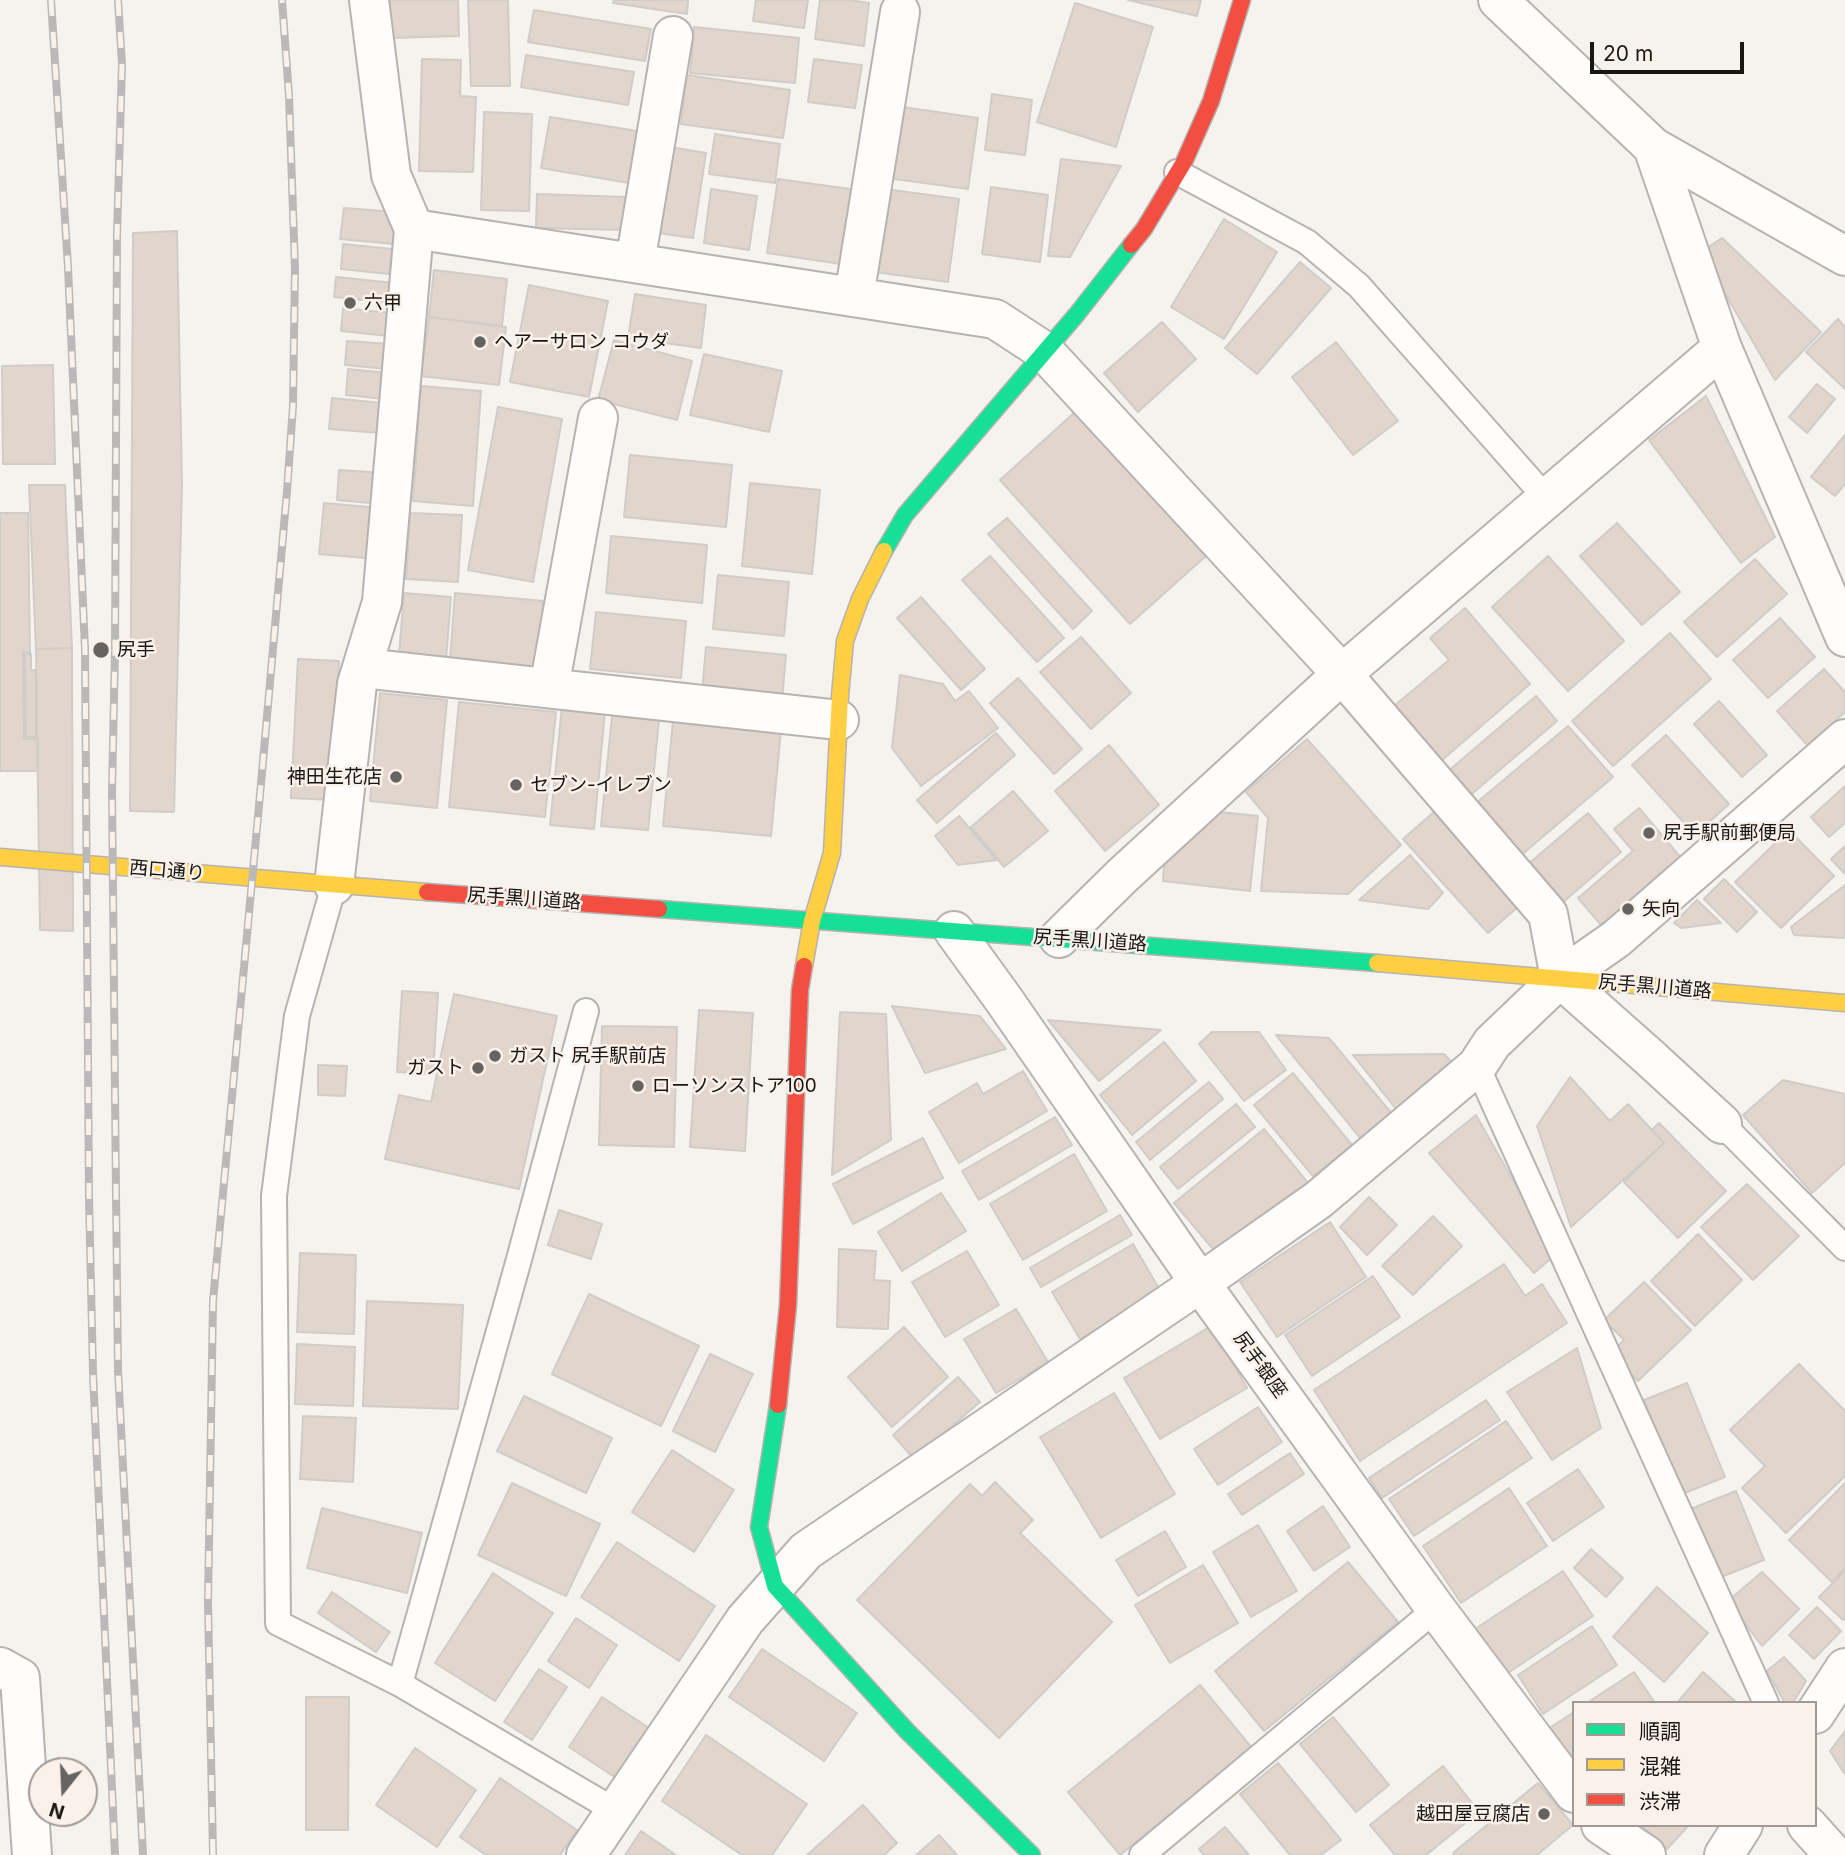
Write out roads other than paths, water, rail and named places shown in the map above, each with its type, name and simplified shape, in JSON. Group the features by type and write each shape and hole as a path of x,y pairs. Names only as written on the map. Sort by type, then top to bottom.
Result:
{"street":[{"path":"334,885 357,684 383,602 414,229 391,175 369,0"},
{"path":"1032,1855 907,1731 775,1586 759,1527 777,1418 788,1305 800,990 812,921 832,853 838,720 845,640 860,599 905,515 1077,314 1144,229 1184,162 1211,101 1242,0"},
{"path":"1498,0 1653,147 1845,256"},
{"path":"854,297 900,12"},
{"path":"635,263 673,36"},
{"path":"1653,147 1722,348 1845,637"},
{"path":"414,229 995,319 1044,351 1342,674 1548,914 1560,978 1722,1124"},
{"path":"1059,939 1122,876 1342,674 1722,348"},
{"path":"550,688 598,418"},
{"path":"363,668 838,720"},
{"path":"586,1855 745,1620 806,1551 1318,1200 1477,1066 1492,1043 1560,978 1616,939 1845,739"},
{"name":"西口通り","path":"0,857 334,885"},
{"name":"尻手黒川道路","path":"334,885 1560,978 1845,1003"},
{"name":"尻手銀座","path":"954,931 1200,1283 1436,1609 1572,1790"},
{"path":"0,1667 20,1678 32,1855"},
{"path":"1817,1711 1845,1668"},
{"path":"1604,1827 1646,1855"},
{"path":"1724,1855 1742,1827"},
{"path":"1809,1827 1834,1855"}],"lane":[{"path":"1177,172 1307,242 1359,286 1546,498"},
{"path":"334,885 297,1016 274,1196 278,1623 400,1684 614,1811"},
{"path":"400,1684 586,1011"},
{"path":"1477,1066 1765,1701"},
{"path":"1722,1124 1845,1248"},
{"path":"1143,1855 1436,1609"}],"railway":[{"path":"51,0 68,267 85,649 93,1373 115,1855"},
{"path":"118,0 122,64 117,235 112,791 118,1370 143,1855"},
{"path":"213,1855 208,1602 213,1301 293,406 295,269 289,96 282,0"}],"place":[{"name":"六甲","path":"350,303"},
{"name":"ヘアーサロン コウダ","path":"480,342"},
{"name":"尻手","path":"101,650"},
{"name":"神田生花店","path":"396,777"},
{"name":"セブン-イレブン","path":"516,785"},
{"name":"尻手駅前郵便局","path":"1649,833"},
{"name":"矢向","path":"1628,909"},
{"name":"ガスト 尻手駅前店","path":"495,1056"},
{"name":"ガスト","path":"478,1068"},
{"name":"ローソンストア100","path":"638,1086"},
{"name":"越田屋豆腐店","path":"1544,1814"}]}
